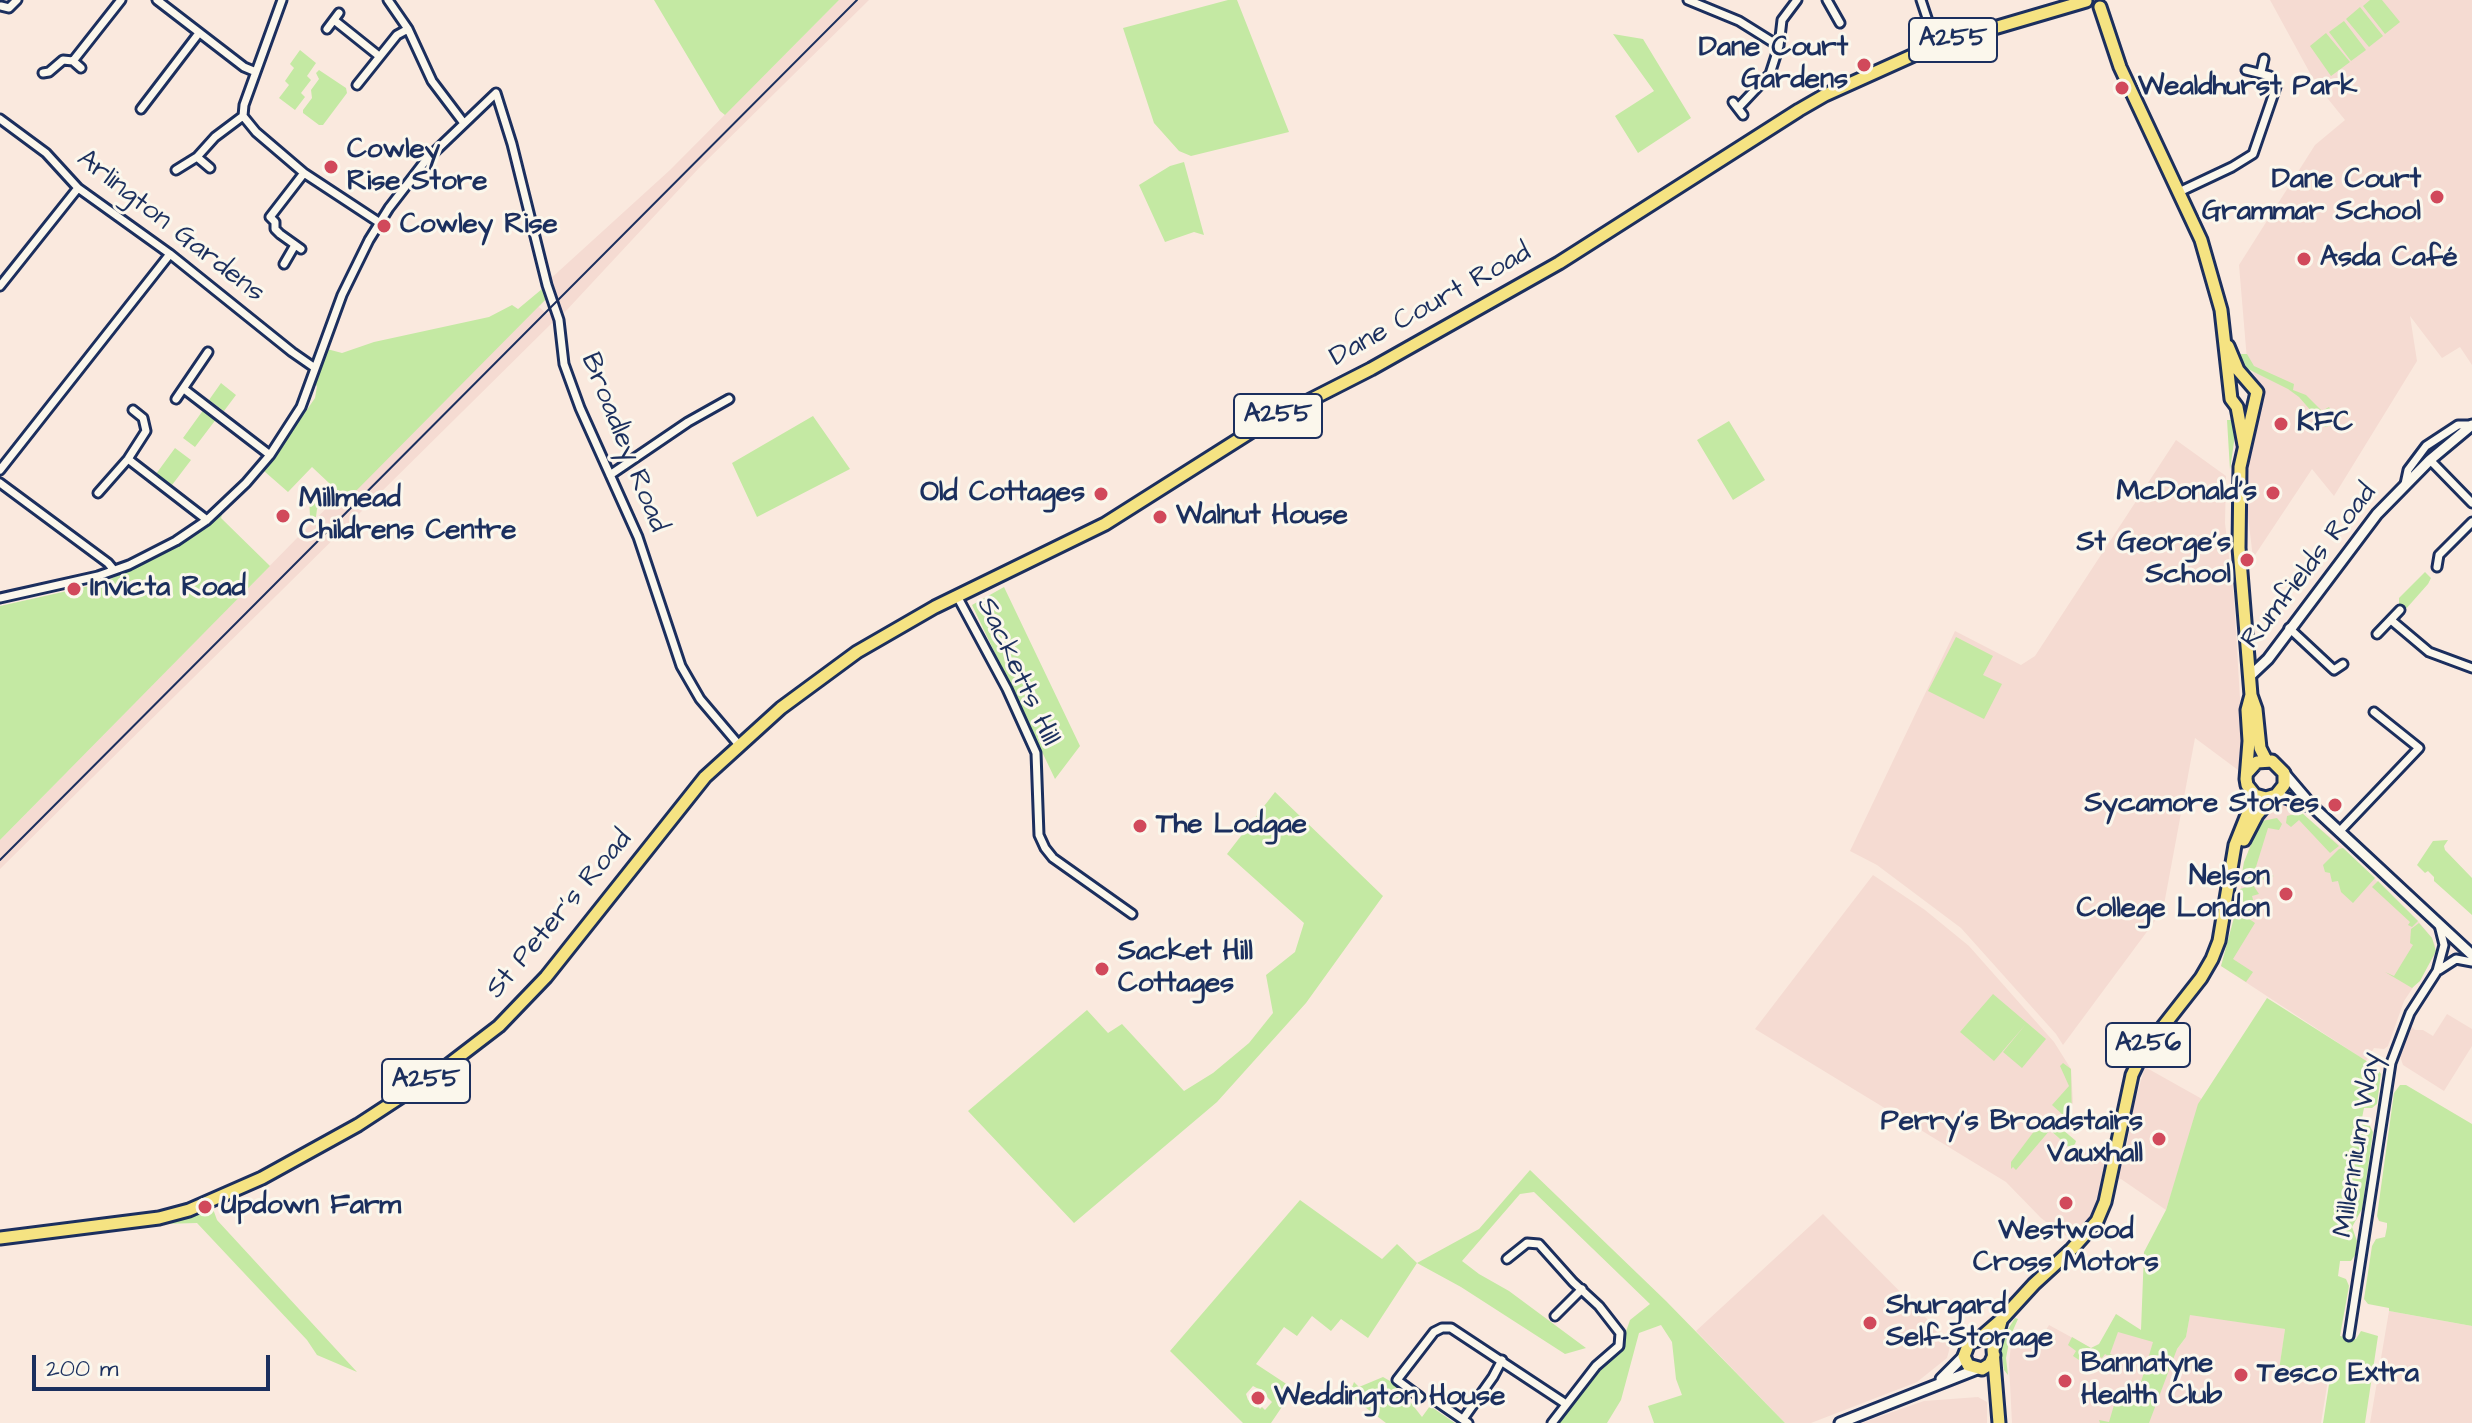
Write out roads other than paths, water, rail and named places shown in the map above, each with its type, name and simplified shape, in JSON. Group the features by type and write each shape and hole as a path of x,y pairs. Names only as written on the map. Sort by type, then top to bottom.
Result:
{"main road":[{"name":"Dane Court Road","path":"739,745 832,669 893,629 1105,524 1263,424 1371,369 1559,263 1799,110 1877,70 1936,45 2086,0"},
{"name":"A255","path":"2086,0 2090,6 2104,4"},
{"path":"2104,4 2120,67 2201,240 2221,310 2231,399 2237,407 2244,445"},
{"path":"2225,337 2234,363 2257,392 2244,445 2238,492 2239,534 2251,695 2256,709 2260,748 2266,760"},
{"path":"2231,390 2236,384 2247,381"},
{"path":"2237,407 2245,409 2253,405"},
{"path":"2251,695 2247,710 2247,785 2255,795 2266,798 2274,796"},
{"name":"St Peter's Road","path":"0,1238 159,1218 189,1210 262,1178 309,1153 418,1087 474,1047 519,1006 566,952 680,806 739,745"},
{"path":"2247,773 2253,764 2266,760 2277,764 2284,773"},
{"name":"A256","path":"1964,1356 1969,1343 1978,1340 2001,1320 2097,1221 2105,1202 2132,1075 2143,1052 2201,978 2212,959 2219,941 2236,854 2257,815 2284,785 2284,773"},
{"name":"A256","path":"2236,854 2235,845 2255,795"},
{"name":"A256","path":"1979,1369 1990,1364 2001,1320"},
{"path":"1978,1340 1987,1342 1993,1352"},
{"name":"A256","path":"1993,1352 1999,1423"},
{"path":"1964,1356 1968,1365 1979,1369 1999,1396"}],"street":[{"path":"1,6 9,8 17,0"},
{"path":"73,61 121,0"},
{"path":"157,0 244,67 256,72"},
{"path":"282,0 244,105 243,116 256,132 304,173 380,223"},
{"path":"0,598 98,576 129,565 176,541 207,520 270,455 301,407 342,295 380,223 426,160 463,122 432,81 408,29 388,0"},
{"path":"1688,0 1739,21 1779,46"},
{"path":"1738,108 1770,74 1779,46 1782,20 1797,0"},
{"path":"1827,0 1840,23"},
{"path":"1921,0 1936,45"},
{"path":"327,29 336,17 379,56"},
{"path":"357,85 397,35 408,29"},
{"path":"141,109 199,33"},
{"path":"2261,72 2264,59"},
{"path":"43,73 49,72 63,60 73,61 81,68"},
{"path":"2179,192 2253,154 2276,93 2274,80 2261,72 2246,70"},
{"name":"Broadley Road","path":"463,122 496,93 559,320 564,364 580,408 638,537 681,666 700,699 739,745"},
{"path":"176,170 197,157 215,137 243,116"},
{"name":"Arlington Gardens","path":"0,119 46,153 78,188 170,254 315,368"},
{"path":"197,157 210,168"},
{"path":"284,264 298,247 275,229 275,222 270,217 304,173"},
{"path":"0,286 78,188"},
{"path":"0,470 170,254"},
{"path":"176,399 208,352"},
{"path":"184,389 270,455"},
{"path":"610,475 688,422 729,399"},
{"path":"98,493 128,459 146,431 147,424 133,410"},
{"name":"Rumfields Road","path":"2405,484 2408,470 2426,446 2458,425 2472,425"},
{"name":"Rumfields Road","path":"2250,676 2268,659 2352,545 2405,484 2472,425"},
{"path":"128,459 207,520"},
{"path":"2430,460 2472,503"},
{"path":"0,483 113,569"},
{"path":"2437,567 2439,555 2472,522"},
{"name":"Sacketts Hill","path":"957,596 1007,689 1036,753 1039,835 1045,848 1053,858 1132,914"},
{"path":"2377,634 2400,610"},
{"path":"2391,620 2429,652 2472,668"},
{"path":"2289,628 2334,670 2343,664"},
{"path":"2339,832 2419,748 2374,712"},
{"path":"2284,773 2313,807 2472,955"},
{"path":"2274,796 2313,807"},
{"name":"Millennium Way","path":"2349,1336 2391,1063 2410,1013 2437,971 2444,945 2439,925"},
{"path":"2437,971 2456,959 2472,962"},
{"path":"1507,1259 1524,1244 1536,1242 1619,1330 1621,1340 1617,1349 1596,1366 1552,1423"},
{"path":"1555,1316 1582,1289"},
{"path":"1420,1397 1397,1380 1434,1332 1451,1328 1566,1404"},
{"path":"1935,1384 1964,1356"},
{"path":"1436,1401 1466,1421 1502,1360"},
{"path":"1840,1423 1979,1369"}],"railway":[{"path":"0,860 857,0"}],"place":[{"name":"Dane Court Gardens","path":"1864,65"},
{"name":"Wealdhurst Park","path":"2122,88"},
{"name":"Cowley Rise Store","path":"331,167"},
{"name":"Dane Court Grammar School","path":"2437,197"},
{"name":"Cowley Rise","path":"384,226"},
{"name":"Asda Café","path":"2304,259"},
{"name":"KFC","path":"2281,424"},
{"name":"McDonald's","path":"2273,493"},
{"name":"Old Cottages","path":"1101,494"},
{"name":"Millmead Childrens Centre","path":"283,516"},
{"name":"Walnut House","path":"1160,517"},
{"name":"St George's School","path":"2247,560"},
{"name":"Invicta Road","path":"74,589"},
{"name":"Sycamore Stores","path":"2335,805"},
{"name":"The Lodgae","path":"1140,826"},
{"name":"Nelson College London","path":"2286,894"},
{"name":"Sacket Hill Cottages","path":"1102,969"},
{"name":"Perry's Broadstairs Vauxhall","path":"2159,1139"},
{"name":"Westwood Cross Motors","path":"2066,1203"},
{"name":"Updown Farm","path":"205,1207"},
{"name":"Shurgard Self-Storage","path":"1870,1323"},
{"name":"Tesco Extra","path":"2241,1375"},
{"name":"Bannatyne Health Club","path":"2065,1381"},
{"name":"Weddington House","path":"1258,1398"}]}
